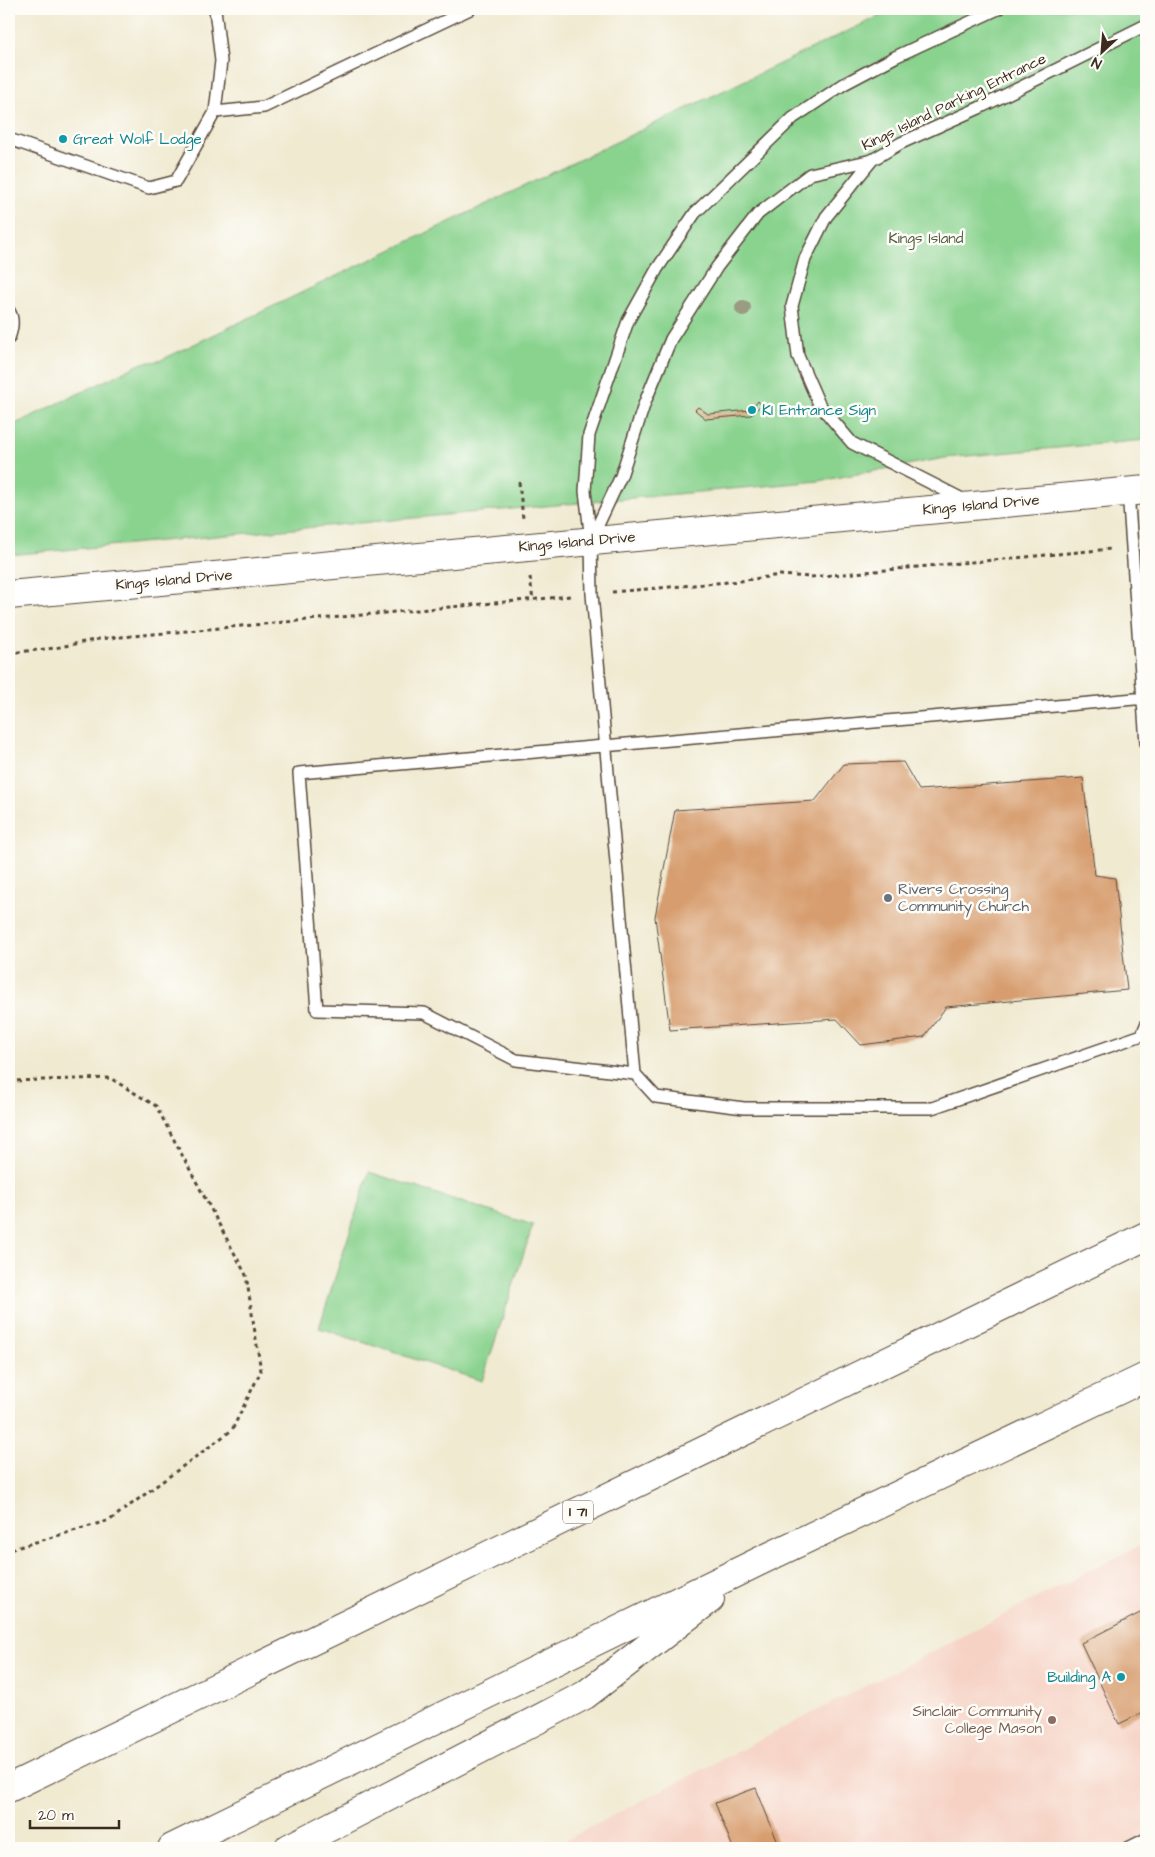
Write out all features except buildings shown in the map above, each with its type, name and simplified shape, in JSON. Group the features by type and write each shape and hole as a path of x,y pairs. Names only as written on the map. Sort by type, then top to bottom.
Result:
{"main road":[{"name":"Kings Island Drive","path":"9,595 1137,491"},
{"name":"I 71","path":"9,1788 1146,1236"},
{"path":"172,1848 760,1561 1146,1376"},
{"path":"289,1848 585,1695 760,1561"}],"lane":[{"path":"9,139 149,188 176,181 215,112 222,62 216,9"},
{"path":"215,112 264,107 470,9"},
{"path":"998,9 844,84 793,118 695,213 657,269 628,322 607,378 589,435 585,491 591,540 592,594 635,1074 656,1097 744,1108 932,1108 1142,1035 1146,1025"},
{"name":"Kings Island Parking Entrance","path":"591,540 621,476 645,402 671,339 717,267 758,214 810,174 872,160 901,143 978,108 1146,25"},
{"path":"872,160 826,217 805,260 792,306 798,356 819,404 852,444 975,505"},
{"path":"9,311 12,331 9,338"},
{"path":"1137,491 1146,743"},
{"path":"635,1074 516,1060 424,1013 317,1010 299,773 1145,698"},
{"path":"1128,1848 1146,1839"}],"path":[{"path":"644,588 740,581 780,575 811,577 1079,552"},
{"path":"9,653 55,648 99,639 533,601"},
{"path":"9,1081 110,1078 156,1106 246,1275 261,1371 232,1430 110,1520 9,1550"}],"shaded area":[{"path":"1146,1542 1146,1848 550,1848 1048,1592"}],"green space":[{"name":"Kings Island","path":"894,9 1146,9 1146,440 945,458 819,481 9,555 9,427 142,363 159,361"},
{"path":"369,1172 533,1225 482,1381 319,1328"}],"place":[{"name":"Great Wolf Lodge","path":"63,139"},
{"name":"KI Entrance Sign","path":"752,410"},
{"name":"Rivers Crossing Community Church","path":"888,898"},
{"name":"Building A","path":"1121,1677"},
{"name":"Sinclair Community College Mason","path":"1052,1720"}]}
